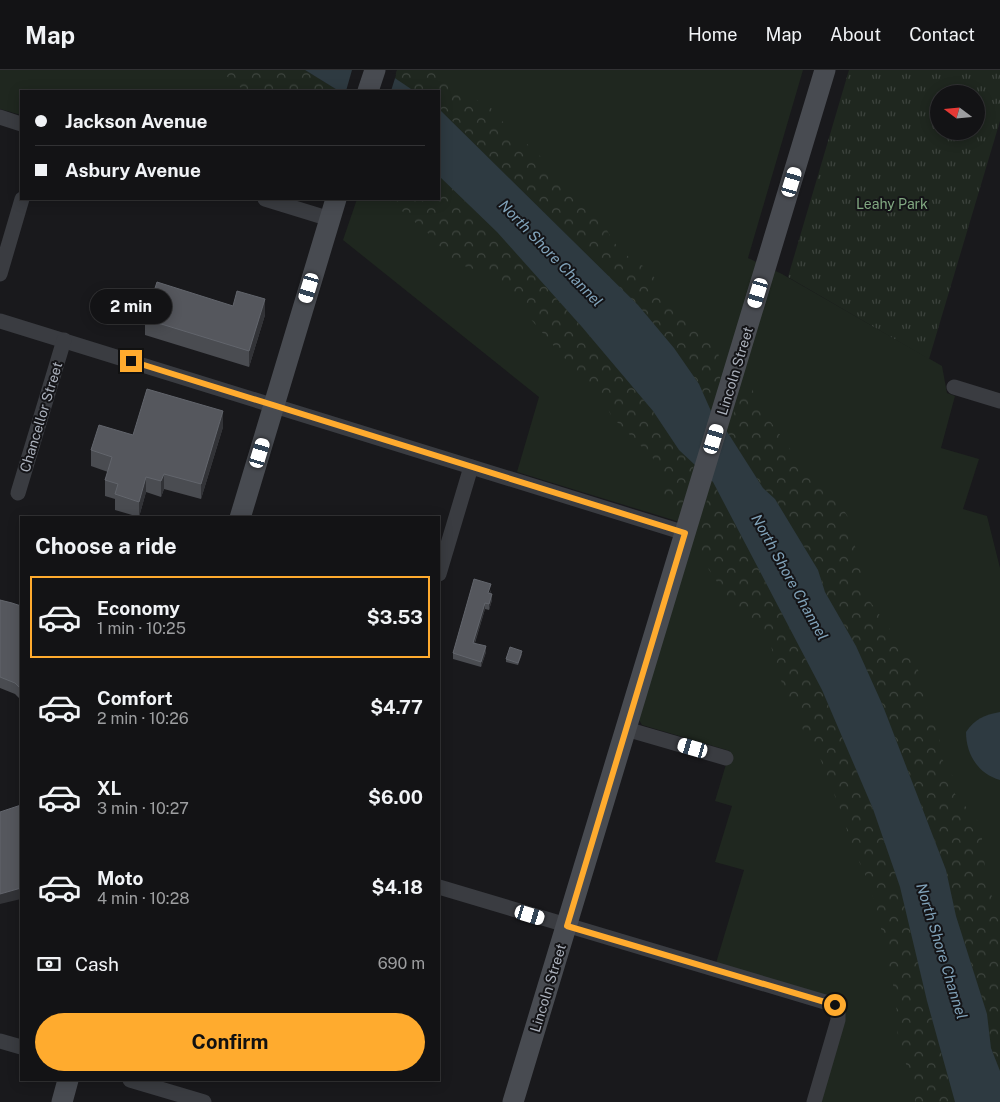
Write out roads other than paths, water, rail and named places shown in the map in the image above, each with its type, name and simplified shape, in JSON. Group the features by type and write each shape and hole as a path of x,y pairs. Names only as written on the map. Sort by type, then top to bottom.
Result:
{"street":[{"path":"368,90 375,70"},
{"name":"Lincoln Street","path":"514,1102 825,70"},
{"path":"0,117 20,124"},
{"path":"0,274 22,200"},
{"path":"241,516 333,209 272,200"},
{"path":"0,321 685,533"},
{"name":"Chancellor Street","path":"18,493 64,340"},
{"path":"954,387 1000,400"},
{"path":"440,571 471,467"},
{"path":"626,729 726,758"},
{"path":"440,887 830,1003 838,1009 838,1020 814,1102"},
{"path":"0,1041 20,1047"},
{"path":"62,1102 68,1081"},
{"path":"133,1081 204,1102"}],"water":[{"path":"305,70 383,70 413,90 337,90"},
{"name":"North Shore Channel","path":"440,110 638,305 674,348 699,384 711,411 728,433 763,488 775,499 818,570 825,592 856,646 883,706 946,870 956,916 987,1014 991,1048 1000,1071 1000,1102 955,1102 927,1001 900,887 873,809 822,690 713,482 679,450 653,411 582,327 497,232 440,177"},
{"path":"1000,712 1000,780 985,773 975,762 968,748 966,732 980,718"}],"park label":[{"name":"Leahy Park","path":"892,204"}]}
